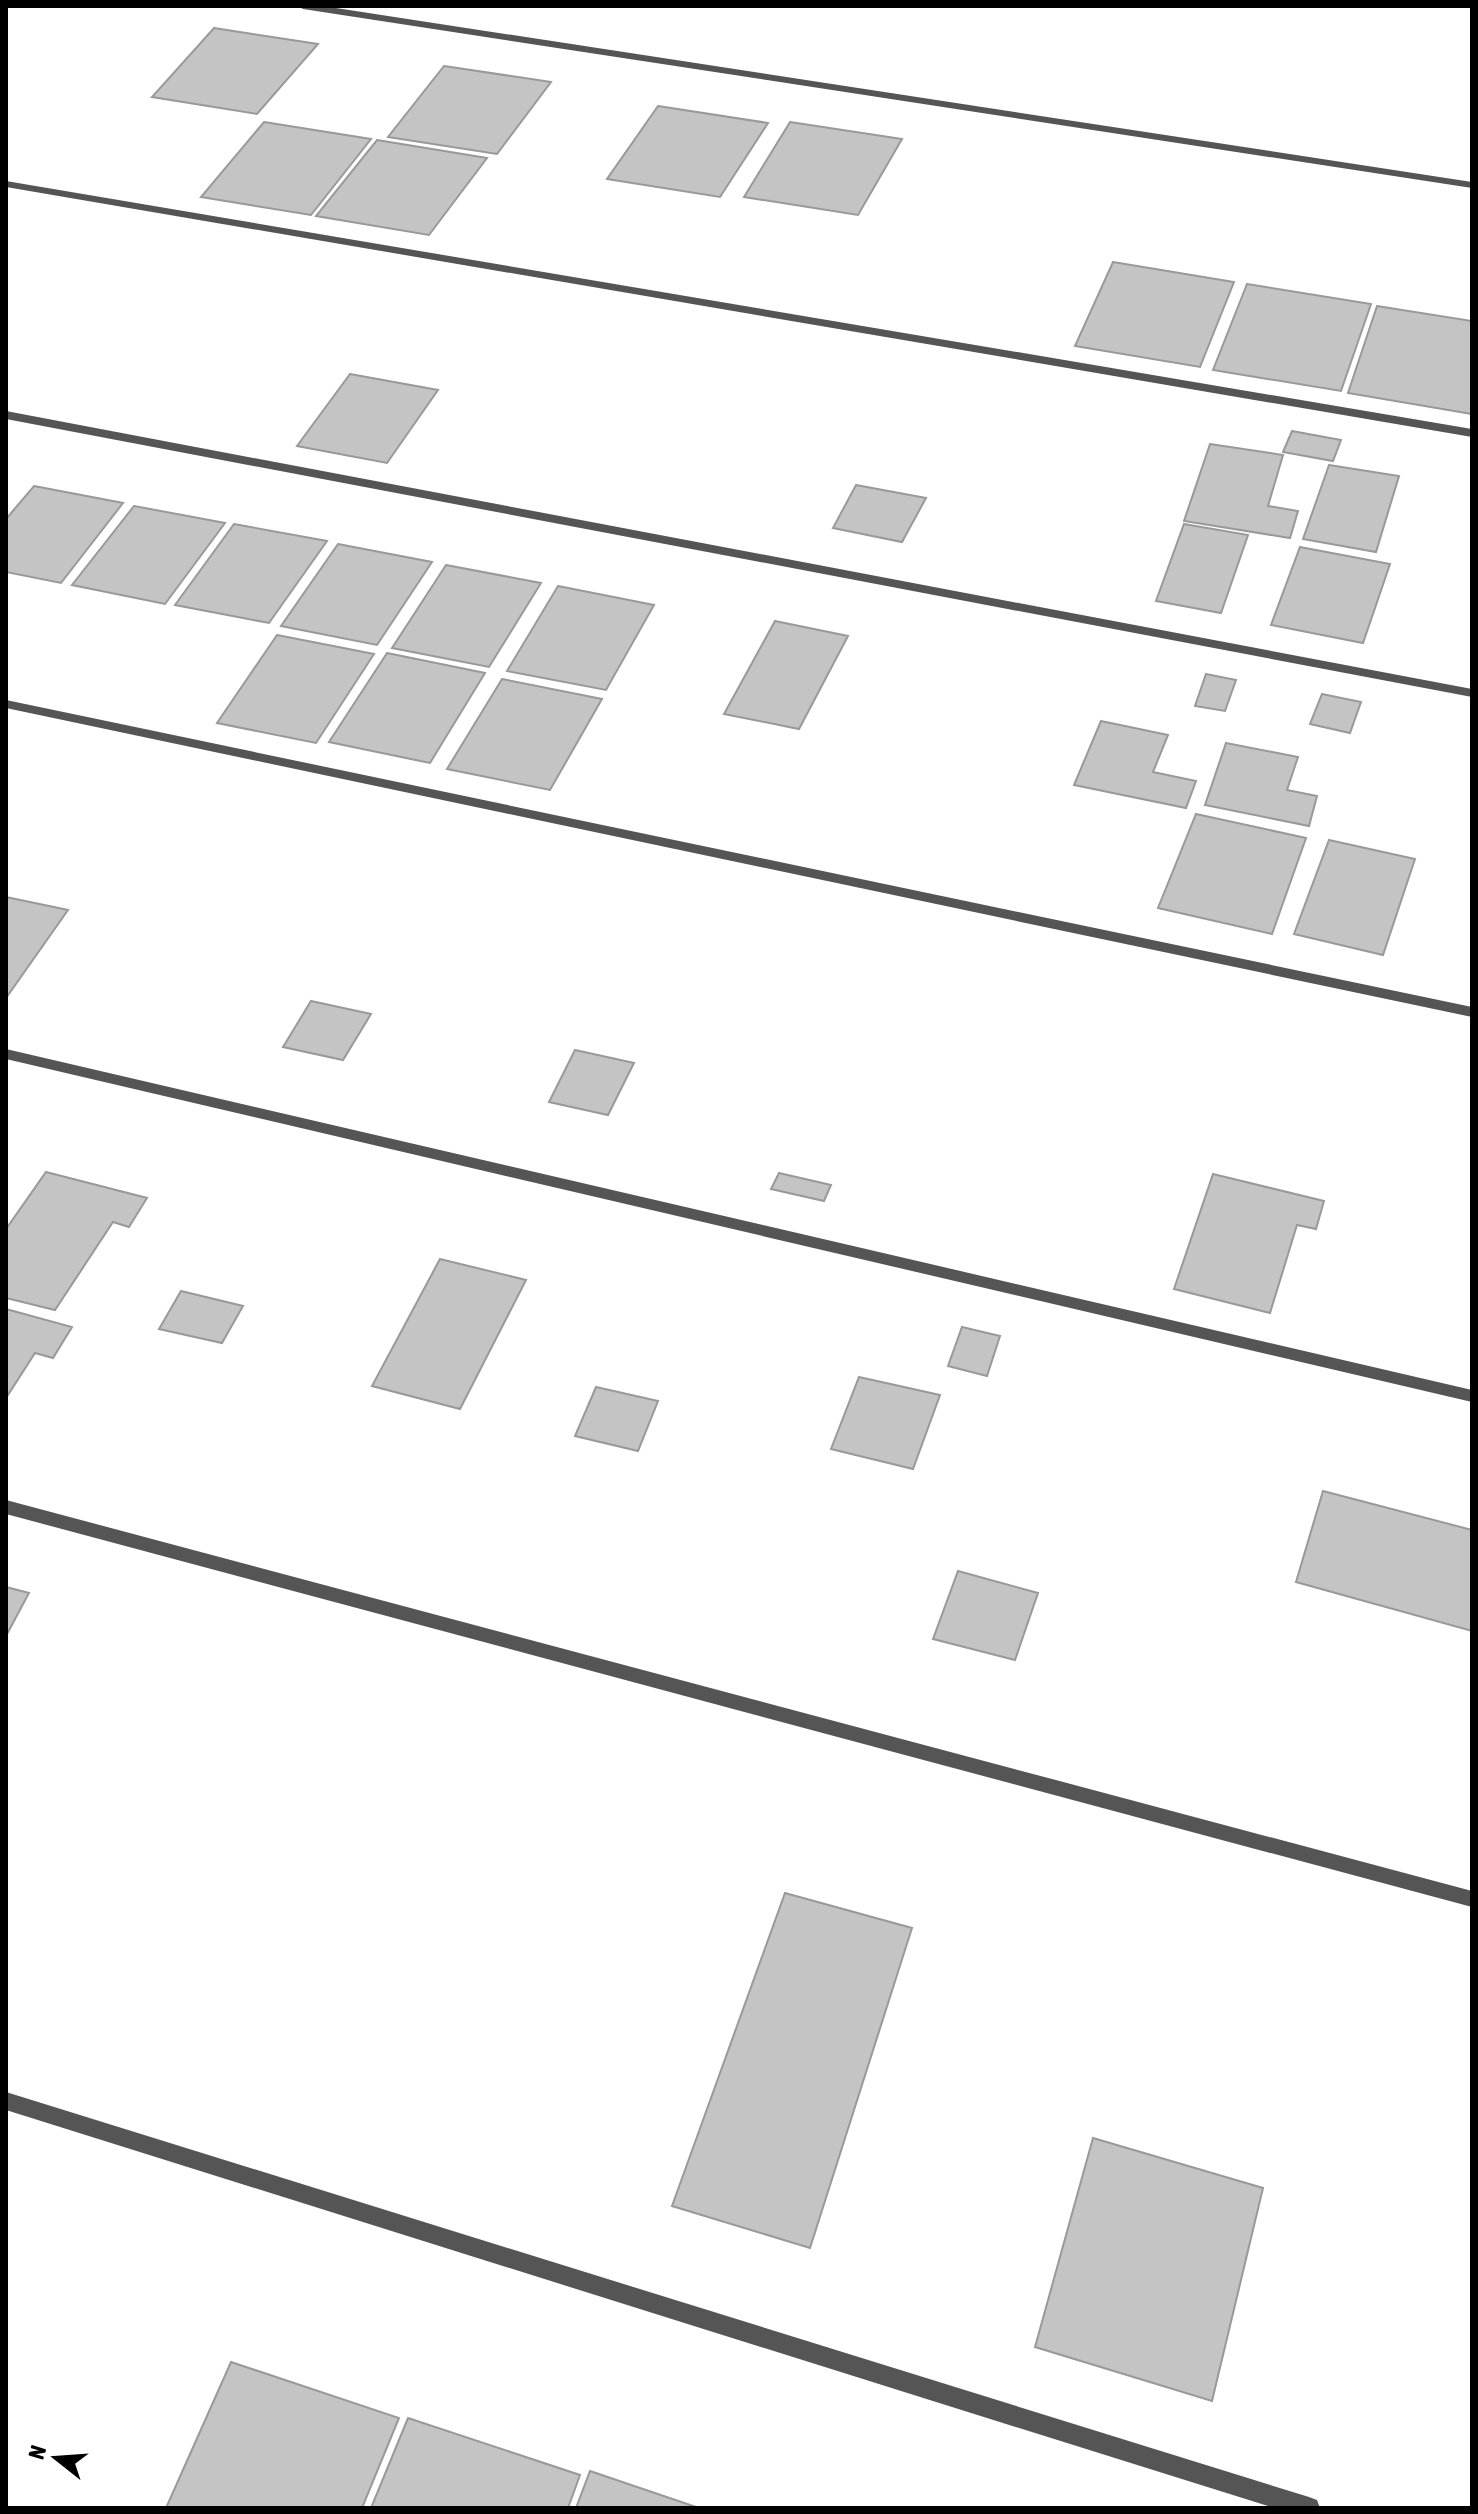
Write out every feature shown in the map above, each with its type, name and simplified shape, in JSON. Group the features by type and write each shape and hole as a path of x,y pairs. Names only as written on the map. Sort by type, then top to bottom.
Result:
{"street":[{"path":"303,6 1472,185"},
{"path":"6,184 1472,433"},
{"path":"6,415 1472,693"},
{"path":"6,704 1472,1012"},
{"path":"6,1054 1472,1396"},
{"path":"6,1507 1472,1899"},
{"path":"6,2101 1309,2508"}],"building":[{"path":"214,28 318,44 257,114 152,97"},
{"path":"444,66 551,82 497,154 388,137"},
{"path":"658,106 768,123 720,197 607,179"},
{"path":"264,122 371,139 311,215 201,197"},
{"path":"790,122 902,139 858,215 744,197"},
{"path":"377,140 487,158 429,235 316,216"},
{"path":"1113,262 1234,282 1200,367 1075,346"},
{"path":"1247,284 1371,304 1341,391 1213,370"},
{"path":"1377,306 1472,321 1472,414 1348,393"},
{"path":"350,374 438,390 387,463 297,446"},
{"path":"1292,431 1341,440 1333,461 1283,452"},
{"path":"1210,444 1283,455 1268,506 1298,511 1290,538 1184,521"},
{"path":"1329,465 1399,476 1376,552 1303,539"},
{"path":"856,485 926,498 902,542 833,528"},
{"path":"34,486 123,503 61,583 6,572 6,519"},
{"path":"134,506 225,523 165,604 72,585"},
{"path":"234,524 327,541 269,623 175,605"},
{"path":"1184,524 1248,535 1221,613 1156,601"},
{"path":"338,544 432,562 377,645 281,626"},
{"path":"1300,547 1390,564 1363,643 1271,625"},
{"path":"446,565 541,583 489,667 392,648"},
{"path":"558,586 654,605 606,690 507,671"},
{"path":"775,621 848,636 799,729 724,714"},
{"path":"277,635 374,654 316,743 217,723"},
{"path":"387,653 485,673 430,763 329,742"},
{"path":"1206,674 1236,680 1225,711 1195,706"},
{"path":"502,679 602,699 550,790 447,769"},
{"path":"1322,694 1361,702 1350,733 1310,724"},
{"path":"1101,721 1168,735 1153,772 1196,781 1186,808 1074,785"},
{"path":"1226,743 1298,757 1287,790 1317,796 1309,826 1205,805"},
{"path":"1196,814 1306,838 1272,934 1158,908"},
{"path":"1329,840 1415,859 1383,955 1294,934"},
{"path":"6,897 68,910 6,998"},
{"path":"311,1001 371,1014 343,1060 283,1047"},
{"path":"575,1050 634,1063 608,1115 549,1102"},
{"path":"46,1172 147,1198 129,1227 113,1222 55,1310 6,1298 6,1229"},
{"path":"779,1173 831,1185 824,1201 771,1189"},
{"path":"1213,1174 1324,1201 1316,1229 1297,1225 1270,1313 1174,1289"},
{"path":"440,1259 526,1280 460,1409 372,1386"},
{"path":"181,1291 243,1306 222,1343 159,1329"},
{"path":"6,1309 72,1327 53,1358 35,1353 6,1398"},
{"path":"962,1327 1000,1336 987,1376 948,1366"},
{"path":"859,1377 940,1395 913,1469 831,1449"},
{"path":"596,1387 658,1401 638,1451 575,1436"},
{"path":"1323,1491 1472,1530 1472,1631 1296,1582"},
{"path":"958,1571 1038,1593 1015,1660 933,1639"},
{"path":"6,1587 29,1593 6,1636"},
{"path":"785,1893 912,1928 810,2248 672,2206"},
{"path":"1093,2138 1263,2188 1212,2401 1035,2347"},
{"path":"231,2362 399,2418 362,2508 166,2508"},
{"path":"408,2418 580,2475 568,2508 371,2508"},
{"path":"590,2471 699,2508 576,2508"}]}
